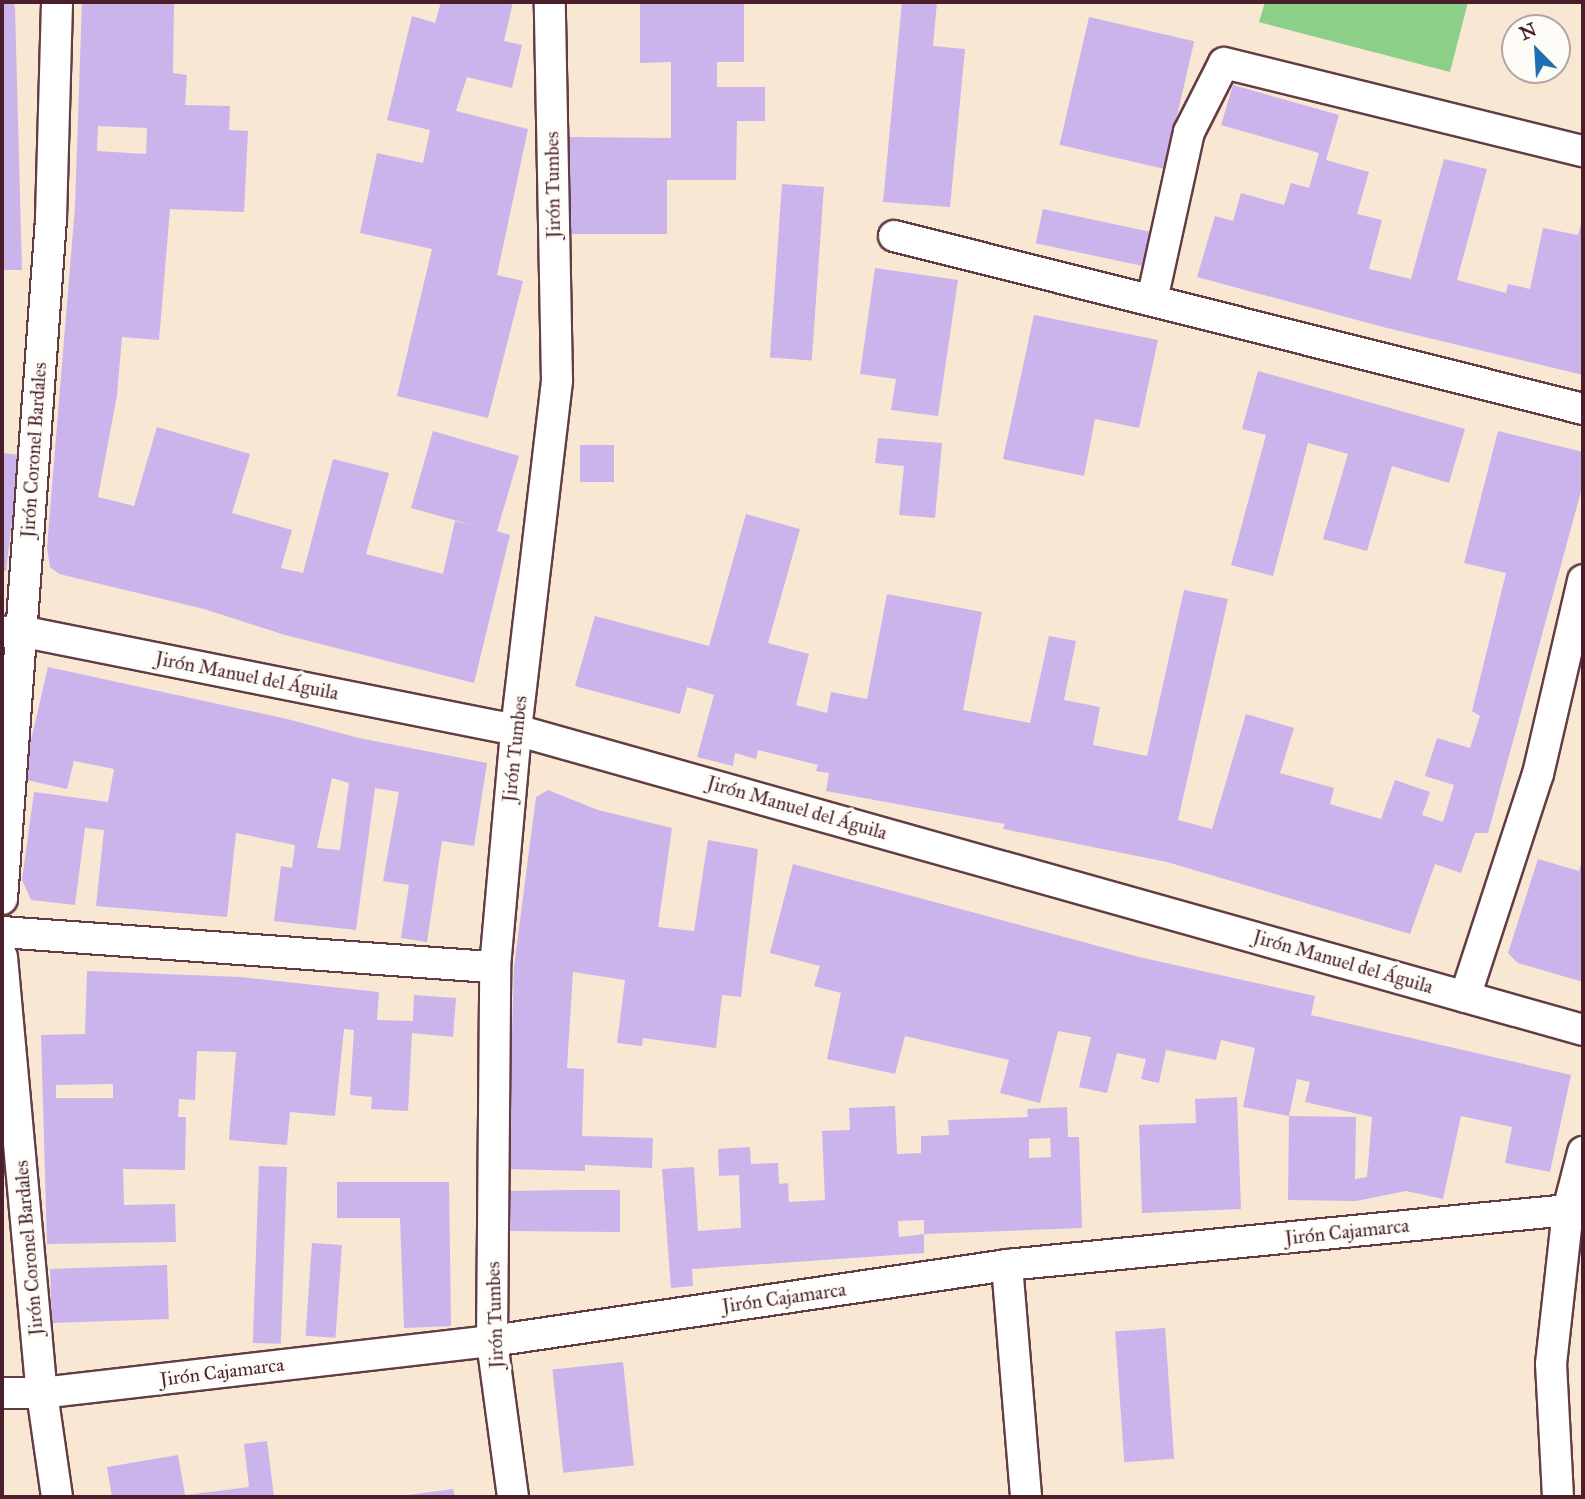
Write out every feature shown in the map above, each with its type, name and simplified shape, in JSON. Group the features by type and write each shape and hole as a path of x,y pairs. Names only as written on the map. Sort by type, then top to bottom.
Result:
{"street":[{"name":"Jirón Coronel Bardales","path":"2,899 11,631 51,218 57,2"},
{"name":"Jirón Tumbes","path":"513,1497 492,1340 495,967 516,730 557,381 550,2"},
{"path":"1152,300 1189,132 1224,63 1583,151"},
{"path":"894,236 1583,409"},
{"path":"1465,997 1538,774 1583,580"},
{"name":"Jirón Manuel del Águila","path":"11,631 516,730 1583,1030"},
{"path":"2,932 495,967"},
{"name":"Jirón Coronel Bardales","path":"2,957 42,1393 57,1497"},
{"path":"1558,1497 1551,1364 1568,1210 1583,1152"},
{"name":"Jirón Cajamarca","path":"2,1393 42,1393 492,1340 1007,1265 1568,1210"},
{"path":"1007,1265 1026,1497"}],"green space":[{"path":"1265,2 1468,2 1450,72 1259,22"}],"building":[{"path":"2,2 14,2 15,9 22,270 2,270"},
{"path":"82,2 174,2 173,73 187,75 185,105 230,106 229,130 248,131 244,212 170,209 159,340 122,337 117,395 98,497 134,506 157,427 250,454 232,513 292,530 281,568 303,573 333,459 389,473 366,554 443,574 455,521 472,525 411,508 433,431 519,456 497,531 510,535 474,683 285,635 204,609 59,574 50,567 47,548 75,206","holes":["98,126 147,128 146,154 97,151"]},
{"path":"441,2 513,2 504,41 522,45 512,88 467,77 456,111 528,129 497,275 523,281 488,418 397,396 432,249 360,233 377,153 423,163 430,130 387,120 412,16 435,23"},
{"path":"640,2 744,2 744,62 717,62 717,87 765,87 765,121 737,121 736,180 667,180 667,234 570,234 569,137 671,138 671,62 640,63"},
{"path":"902,2 937,2 933,46 965,49 950,207 883,202"},
{"path":"1089,17 1194,41 1165,169 1060,145"},
{"path":"1233,85 1339,115 1326,160 1369,172 1357,214 1382,220 1369,269 1411,279 1444,159 1487,169 1457,280 1506,293 1508,284 1530,289 1543,228 1578,235 1583,217 1583,375 1383,327 1197,277 1215,216 1233,221 1241,193 1284,205 1291,183 1309,188 1319,153 1221,125"},
{"path":"782,184 824,187 812,361 770,358"},
{"path":"1043,209 1154,232 1146,267 1036,243"},
{"path":"875,268 958,280 938,416 891,410 896,379 860,374"},
{"path":"1034,315 1158,340 1139,428 1095,419 1084,476 1003,459"},
{"path":"1258,371 1465,429 1449,483 1392,466 1367,551 1323,539 1348,454 1308,443 1273,576 1231,565 1266,435 1242,429"},
{"path":"1498,431 1583,452 1583,484 1488,833 1475,833 1461,873 1435,864 1410,934 1167,862 1003,829 1005,824 826,791 829,773 816,771 818,765 758,750 756,759 735,753 733,766 697,757 714,695 687,687 680,714 575,686 595,616 709,646 746,514 800,529 768,643 809,654 796,705 827,713 831,692 867,699 887,594 982,612 963,710 1030,723 1049,636 1076,641 1064,700 1100,707 1093,745 1147,756 1184,590 1228,599 1178,820 1212,829 1246,714 1294,728 1280,773 1334,788 1330,804 1381,819 1395,780 1430,792 1422,815 1443,822 1454,785 1425,776 1437,738 1470,748 1480,716 1472,711 1506,573 1464,563"},
{"path":"878,438 942,443 935,518 899,515 904,466 875,463"},
{"path":"580,445 614,445 614,482 580,482"},
{"path":"2,453 20,455 6,571 2,571"},
{"path":"48,667 287,719 359,738 487,763 474,846 442,841 427,942 401,938 409,885 383,881 399,792 375,788 356,930 274,921 281,866 292,868 295,845 236,833 227,917 96,906 104,830 85,828 75,905 31,900 22,880 34,792 108,802 114,769 74,761 67,789 22,779","holes":["332,778 349,783 340,850 317,848"]},
{"path":"548,790 598,810 672,828 658,927 694,931 708,840 758,849 741,997 722,995 716,1048 643,1038 642,1046 617,1043 625,980 573,972 567,1068 584,1069 582,1136 653,1138 652,1168 585,1165 585,1171 508,1169 514,967 536,797"},
{"path":"1583,858 1583,982 1518,963 1508,953 1538,859 1579,871"},
{"path":"793,864 1139,957 1315,996 1311,1015 1571,1075 1550,1172 1505,1163 1512,1127 1461,1116 1443,1199 1406,1191 1356,1201 1288,1200 1289,1116 1243,1107 1255,1048 1221,1040 1216,1060 1166,1050 1159,1083 1141,1079 1146,1059 1117,1053 1107,1093 1079,1087 1091,1037 1058,1031 1040,1103 1000,1093 1009,1060 905,1036 895,1074 827,1059 841,993 814,986 820,966 770,953","holes":["1297,1079 1310,1082 1305,1102 1372,1117 1367,1177 1355,1179 1356,1117 1289,1116"]},
{"path":"87,971 241,977 379,992 377,1020 413,1021 414,995 456,998 453,1037 412,1033 408,1111 371,1109 372,1097 350,1095 354,1030 344,1029 335,1116 290,1112 287,1145 229,1140 236,1052 197,1051 195,1100 179,1099 178,1117 186,1117 185,1170 123,1169 124,1205 175,1204 176,1242 47,1244 41,1035 85,1034","holes":["113,1084 113,1098 56,1098 56,1085"]},
{"path":"1237,1097 1241,1209 1142,1213 1139,1125 1196,1123 1195,1099"},
{"path":"895,1106 897,1154 921,1153 921,1136 949,1135 948,1120 1028,1117 1027,1109 1067,1107 1068,1137 1079,1137 1082,1228 924,1234 924,1253 692,1269 693,1286 671,1288 662,1169 694,1167 698,1231 741,1228 739,1175 719,1176 718,1149 750,1147 751,1164 778,1163 779,1184 788,1183 789,1202 825,1200 822,1131 850,1130 849,1108","holes":["1050,1138 1051,1157 1029,1158 1029,1139","924,1220 924,1234 899,1237 898,1221"]},
{"path":"259,1166 287,1167 281,1344 253,1343"},
{"path":"337,1182 449,1182 451,1326 404,1328 400,1218 337,1218"},
{"path":"620,1190 620,1232 506,1231 507,1191"},
{"path":"312,1243 342,1245 335,1338 306,1336"},
{"path":"167,1265 169,1319 52,1323 50,1269"},
{"path":"1165,1328 1174,1459 1124,1462 1115,1331"},
{"path":"623,1362 634,1465 563,1473 552,1369"},
{"path":"267,1441 274,1497 112,1497 107,1467 178,1455 185,1495 249,1487 244,1444"},
{"path":"453,1489 455,1497 401,1497 401,1496"}]}
